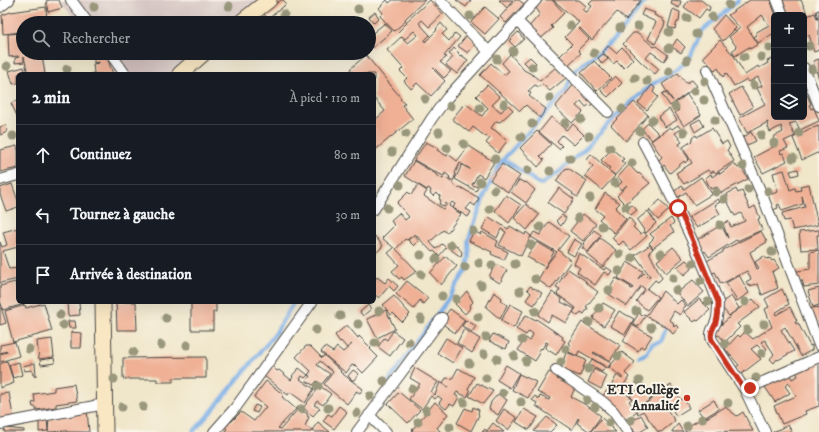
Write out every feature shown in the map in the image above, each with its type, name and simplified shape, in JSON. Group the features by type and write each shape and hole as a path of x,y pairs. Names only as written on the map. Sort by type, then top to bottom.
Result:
{"main road":[{"path":"249,16 269,0"},
{"path":"182,72 196,60"},
{"path":"103,304 105,432"}],"street":[{"path":"0,7 8,0"},
{"path":"72,0 83,16"},
{"path":"440,0 489,52"},
{"path":"376,206 432,118 448,98 536,0"},
{"path":"777,0 782,12"},
{"path":"518,21 608,112"},
{"path":"115,60 124,72"},
{"path":"707,70 763,196 819,345"},
{"path":"807,76 819,106"},
{"path":"643,142 678,208 718,302 716,321 710,334 712,340 745,390 765,432"},
{"path":"0,180 16,176"},
{"path":"214,432 236,407 311,304"},
{"path":"357,432 442,318"},
{"path":"745,390 819,357"},
{"path":"556,370 603,402 613,411 628,432"},
{"path":"0,424 105,404"},
{"path":"369,415 386,432"}],"shaded area":[{"path":"60,0 267,0 247,16 73,16"},
{"path":"105,60 192,60 177,72 114,72"}],"building":[{"path":"59,0 62,8 48,12 46,1"},
{"path":"281,0 286,3 272,16 266,16 263,13"},
{"path":"387,0 389,3 393,0 425,0 405,19 406,21 394,31 380,16 383,13 379,8"},
{"path":"430,0 443,14 429,27 422,20 419,23 430,35 425,42 437,30 436,29 441,23 447,30 442,34 449,41 455,33 460,37 444,56 447,57 440,62 451,71 444,78 434,68 433,69 445,81 431,96 417,83 411,89 404,81 407,78 400,71 403,68 387,50 401,37 408,43 418,35 414,31 405,39 398,32 407,23 406,22"},
{"path":"456,0 471,0 466,7"},
{"path":"499,0 513,0 507,8"},
{"path":"515,0 519,0 524,4 506,23 500,17"},
{"path":"543,0 552,0 564,13 551,26 553,28 539,40 527,29 540,14 534,5 539,4"},
{"path":"553,0 579,0 586,6 583,10 587,12 592,6 589,4 593,0 641,0 626,20 617,12 592,40 580,28 579,29 589,39 578,50 581,53 567,66 559,57 572,44 565,37 579,22"},
{"path":"672,0 681,1 679,8 671,4"},
{"path":"689,0 701,0 710,7 709,11 706,9 699,18 684,7"},
{"path":"750,0 772,0 773,1 771,3 775,12 771,12 771,35 758,43 754,37 757,35 755,33 769,25 762,15 747,27 758,44 750,49 749,47 735,56 732,51 737,47 729,37 740,28 728,15"},
{"path":"780,0 801,0 807,12 785,12"},
{"path":"46,7 47,16 16,16 16,33 3,34 2,15 11,12"},
{"path":"485,7 499,19 485,34 471,22"},
{"path":"644,9 655,13 654,15 663,19 665,22 655,44 648,39 656,22 641,15"},
{"path":"673,9 680,12 679,22 677,22 675,29 668,27"},
{"path":"819,10 819,50 814,52 809,35 807,35 807,16 815,13 818,19 816,11"},
{"path":"375,12 379,18 376,21 376,16 370,16"},
{"path":"724,15 736,28 723,41 712,29"},
{"path":"385,23 392,31 376,45 376,30"},
{"path":"518,32 524,39 515,47 509,41"},
{"path":"16,33 16,56 9,57 8,34"},
{"path":"633,33 638,33 654,47 656,46 668,55 664,61 651,52 646,58 659,69 655,74 623,44"},
{"path":"467,35 476,43 468,53 458,46"},
{"path":"677,39 685,47 681,53 672,47"},
{"path":"720,40 734,56 745,75 758,66 759,68 768,63 767,61 771,59 771,120 807,120 807,95 811,104 809,105 811,109 814,108 819,121 800,130 796,122 789,124 795,136 784,141 788,148 780,151 781,154 783,153 787,161 763,173 754,157 777,145 773,137 783,132 781,126 770,132 767,124 768,122 747,133 739,118 765,104 757,88 762,86 758,77 749,82 747,79 734,86 726,73 723,77 718,68 715,71 703,57"},
{"path":"608,46 616,53 622,47 633,59 624,68 617,61 613,64 603,52"},
{"path":"454,48 460,56 461,55 468,60 457,74 446,65 453,57 449,54"},
{"path":"510,54 524,70 540,81 556,67 567,77 550,91 542,84 539,87 535,85 528,91 531,93 529,96 546,109 540,118 526,105 520,111 480,75 491,63 504,75 509,71 502,63"},
{"path":"603,54 608,59 602,64 598,58"},
{"path":"530,57 536,63 531,69 524,62"},
{"path":"15,58 16,60 24,60 24,62 15,63"},
{"path":"819,59 819,79 813,61"},
{"path":"25,60 43,60 45,72 28,72"},
{"path":"94,60 108,60 112,72 94,72 93,64 99,62 94,63"},
{"path":"360,60 370,60 401,98 400,99 405,103 402,105 413,119 376,149 376,119 385,111 376,100 376,72 352,72 350,69"},
{"path":"594,61 611,78 597,91 581,73"},
{"path":"24,67 25,72 16,72 16,83 13,84 9,71"},
{"path":"678,73 686,83 692,80 697,86 670,106 662,94 665,92 673,101 662,84"},
{"path":"615,76 622,83 608,97 601,91"},
{"path":"575,83 593,103 586,107 581,101 576,106 583,112 572,123 555,107"},
{"path":"487,85 500,97 492,105 501,112 508,105 513,110 500,122 496,121 491,128 507,141 498,153 486,143 490,138 488,136 486,137 473,127 469,132 452,119 465,103 482,116 488,108 476,96"},
{"path":"652,85 655,88 653,92 658,97 647,110 638,103"},
{"path":"741,87 753,107 740,115 729,94"},
{"path":"687,94 701,115 684,126 675,113 679,110 674,104"},
{"path":"16,101 16,114 11,103"},
{"path":"634,102 648,115 626,141 611,125"},
{"path":"669,109 677,120 665,127 658,117"},
{"path":"551,117 566,130 573,124 584,135 574,145 562,135 557,141 562,146 559,149 539,132"},
{"path":"700,119 704,126 695,132 691,124"},
{"path":"648,123 659,134 652,140 642,129"},
{"path":"6,125 7,132 0,135 0,127"},
{"path":"678,125 681,129 675,133 682,142 679,144 689,159 685,163 684,161 670,173 664,165 662,167 657,162 662,157 651,141 670,127 672,129"},
{"path":"819,126 819,154 817,153 802,160 793,138 809,129"},
{"path":"712,128 722,144 727,141 730,147 727,150 734,161 716,173 714,171 710,173 708,170 684,184 676,173 692,163 683,147 692,141 692,138 696,135 697,137"},
{"path":"537,131 551,144 540,156 544,160 538,167 520,148"},
{"path":"751,132 756,141 745,146 741,139"},
{"path":"426,142 438,148 437,150 447,156 448,154 457,161 469,146 494,162 484,178 478,174 472,185 478,187 476,191 455,179 462,165 470,169 460,163 453,181 445,173 444,176 414,160"},
{"path":"16,146 16,168 0,172 0,150"},
{"path":"612,149 624,159 621,161 625,164 615,175 608,170 610,168 601,160"},
{"path":"591,154 615,176 602,190 585,176 593,166 587,160"},
{"path":"414,161 443,179 445,177 458,188 460,187 479,198 475,206 471,203 466,209 471,212 468,217 453,208 455,204 452,202 449,206 461,214 447,233 443,230 430,242 436,249 442,244 446,248 439,256 434,251 432,252 415,234 407,240 405,239 396,249 417,271 404,280 402,277 399,279 392,271 399,265 388,253 394,248 382,238 394,226 391,220 399,213 405,220 409,217 397,203 408,192 411,195 418,185 427,191 424,196 443,209 447,204 445,203 443,206 439,204 441,200 439,199 440,196 436,193 433,196 430,193 431,190 428,188 427,190 405,176"},
{"path":"734,163 738,168 741,167 748,179 721,193 717,187 711,189 705,178 711,174 712,177 719,172 720,174"},
{"path":"502,164 520,176 508,192 490,180"},
{"path":"629,165 650,183 625,204 617,196 627,185 621,190 618,186 622,182 618,177"},
{"path":"568,168 587,181 578,197 556,181 565,169"},
{"path":"798,169 799,174 792,176 790,171"},
{"path":"784,170 790,190 795,188 796,191 801,190 800,186 809,184 818,225 793,230 790,220 784,221 782,213 805,207 802,196 803,204 782,211 779,204 777,205 778,208 773,210 768,195 778,192 773,173"},
{"path":"701,177 712,194 694,205 686,192 677,198 673,192 682,186 684,189"},
{"path":"519,180 525,183 526,182 535,190 526,203 511,192"},
{"path":"12,184 16,195 16,208 6,211 0,194 0,188"},
{"path":"559,188 574,199 564,214 548,203"},
{"path":"736,189 738,193 742,191 750,209 755,206 760,218 758,219 762,230 737,241 736,240 709,257 705,251 701,254 695,241 721,225 728,238 723,224 728,221 731,227 745,221 741,213 735,216 726,199 728,197 727,194"},
{"path":"605,193 620,203 615,208 626,219 614,233 599,219 603,215 595,209"},
{"path":"506,195 521,205 509,223 495,211"},
{"path":"718,199 720,202 715,205 720,214 697,228 689,217"},
{"path":"660,200 669,210 658,220 649,210"},
{"path":"526,204 539,215 527,230 514,218"},
{"path":"632,205 637,210 631,215 626,210"},
{"path":"648,211 656,223 646,233 637,220"},
{"path":"583,214 596,224 583,241 570,231"},
{"path":"562,215 566,218 561,226 556,221"},
{"path":"489,217 508,229 510,226 525,235 526,232 531,236 521,256 499,245 506,232 501,229 497,238 482,229"},
{"path":"629,217 635,225 633,227 640,234 644,232 647,236 631,250 623,241 619,245 612,238"},
{"path":"671,218 674,223 670,226 674,232 653,248 649,243 654,238 650,234"},
{"path":"549,222 569,236 558,250 571,261 551,289 538,280 547,264 557,252 531,237 534,232 540,235"},
{"path":"16,229 16,248 3,251 9,269 16,268 16,279 0,283 0,242 2,247 7,245 3,232"},
{"path":"594,230 601,235 588,252 582,248"},
{"path":"819,230 819,235 817,235 818,249 801,250 799,232"},
{"path":"474,231 481,235 482,232 498,241 496,246 508,252 504,260 491,254 492,252 469,241"},
{"path":"761,231 767,242 750,252 757,269 759,268 755,262 764,256 767,259 770,258 772,261 774,260 779,268 772,272 778,288 762,295 758,284 749,286 746,282 751,279 747,271 721,284 715,272 710,274 705,262 723,252 723,250"},
{"path":"414,235 419,241 414,246 408,240"},
{"path":"376,237 383,246 376,253"},
{"path":"600,238 616,250 603,267 587,254"},
{"path":"574,239 582,244 574,256 567,252"},
{"path":"537,242 554,252 545,267 527,257"},
{"path":"455,244 462,252 461,257 450,249"},
{"path":"650,245 653,249 649,252 662,278 658,282 655,280 647,289 658,297 647,310 636,301 645,289 641,286 627,306 607,293 616,278 632,289 633,287 618,278 627,262 643,271 638,279 644,273 648,277 650,276 635,255"},
{"path":"673,247 683,258 666,273 657,261"},
{"path":"819,250 819,285 804,287 802,280 795,281 792,272 810,269 810,252"},
{"path":"579,253 604,270 606,267 612,271 609,275 604,272 595,285 577,272 580,268 574,264"},
{"path":"446,256 457,266 441,285 430,273"},
{"path":"686,260 693,267 684,275 677,267"},
{"path":"495,264 507,270 500,283 489,277"},
{"path":"568,269 586,281 585,282 598,292 586,307 588,308 584,314 581,312 578,316 573,312 576,308 557,294 560,289 556,287"},
{"path":"739,275 749,293 737,301 726,283"},
{"path":"377,277 385,283 389,278 398,286 394,291 389,286 379,298 376,296"},
{"path":"693,280 704,292 688,306 677,293"},
{"path":"407,281 428,298 423,304 420,300 414,309 396,294"},
{"path":"15,282 16,304 24,304 3,310 0,300 0,286"},
{"path":"531,286 533,289 534,288 542,293 534,305 526,300 531,293 527,289"},
{"path":"819,288 819,305 813,307 808,291"},
{"path":"782,289 789,304 775,313 776,315 790,307 797,321 795,322 796,324 798,323 810,346 812,345 812,350 801,356 785,327 781,330 794,351 778,360 777,359 774,363 770,359 774,354 765,340 761,342 767,349 764,352 757,345 751,349 761,359 740,375 735,368 739,365 725,349 738,335 740,337 745,332 753,339 772,327 765,309 769,307 765,299"},
{"path":"467,291 473,302 465,314 455,304"},
{"path":"663,291 677,304 681,300 686,306 682,309 684,310 680,315 674,311 669,320 673,322 674,327 676,325 679,327 673,334 670,331 671,330 646,316"},
{"path":"494,292 502,298 501,301 507,305 500,319 486,307"},
{"path":"552,292 562,299 561,302 575,309 566,323 552,315 548,322 538,315"},
{"path":"394,296 410,314 402,322 393,313 391,315 383,305"},
{"path":"731,296 739,308 729,316 719,304"},
{"path":"699,299 710,310 698,321 696,320 694,322 684,312"},
{"path":"753,299 760,307 737,324 740,327 725,342 719,335 716,336 714,331 730,317 730,315"},
{"path":"603,303 615,310 604,326 593,319"},
{"path":"0,304 6,323 0,325"},
{"path":"44,304 52,331 13,342 5,311 25,305 26,308"},
{"path":"67,304 79,304 80,315 68,316"},
{"path":"116,304 136,304 137,330 117,330"},
{"path":"191,304 216,304 216,312 213,312 213,330 191,330"},
{"path":"510,304 523,311 514,328 501,321"},
{"path":"368,305 371,309 363,316 360,312"},
{"path":"819,307 819,328 816,329 808,309"},
{"path":"450,309 465,320 455,333 440,322"},
{"path":"386,310 395,329 377,338 367,319"},
{"path":"619,311 634,319 625,334 610,326"},
{"path":"639,313 642,316 644,314 646,315 638,327 632,324"},
{"path":"526,315 536,319 563,337 562,339 565,341 556,355 545,348 548,343 546,342 542,349 541,348 538,352 540,353 535,361 518,350 526,338 530,341 533,334 529,331 526,335 516,329"},
{"path":"466,320 476,326 472,332 462,326"},
{"path":"68,321 75,321 76,328 69,328"},
{"path":"582,322 620,345 610,361 594,352 593,353 611,363 608,368 579,351 577,356 567,351 570,345 568,343"},
{"path":"347,325 358,338 359,336 371,348 370,349 378,357 363,373 355,365 352,365 346,373 321,352 325,347 333,352 337,347 343,352 352,344 347,348 335,335"},
{"path":"632,325 652,336 644,348 641,346 638,351 623,341"},
{"path":"464,329 480,339 472,353 457,343"},
{"path":"393,331 403,338 390,356 378,347 384,338 387,340"},
{"path":"71,332 82,333 81,348 71,348"},
{"path":"493,334 509,342 506,349 489,341"},
{"path":"446,338 462,348 453,363 437,353"},
{"path":"52,339 54,357 39,359 37,341"},
{"path":"15,342 19,356 0,362 0,354 7,351 0,353 0,345"},
{"path":"306,346 310,346 322,358 324,355 341,371 340,372 363,389 360,393 356,391 347,404 324,384 333,372 320,361 317,365 330,374 321,385 317,381 313,385 306,381 310,376 308,375 311,371 296,357"},
{"path":"566,352 586,360 580,376 561,369"},
{"path":"622,352 635,362 625,373 629,377 621,389 632,399 629,401 636,410 662,392 665,397 662,400 665,404 664,405 675,421 661,432 658,432 643,411 638,414 637,411 624,421 602,397 617,375 622,379 622,377 609,367"},
{"path":"206,357 206,378 173,378 173,382 157,382 157,379 123,379 123,358"},
{"path":"54,358 55,363 41,365 40,360"},
{"path":"592,359 605,367 602,372 589,365"},
{"path":"819,360 819,406 805,411 806,414 782,424 774,406 796,396 789,383 785,386 790,393 775,402 765,387 788,371 792,379 798,376 795,369"},
{"path":"7,361 14,383 0,388 0,364"},
{"path":"19,362 22,375 13,378 9,365"},
{"path":"35,363 35,377 32,370 25,371 23,366"},
{"path":"506,365 519,373 510,388 497,380"},
{"path":"272,366 291,380 293,377 292,376 299,368 308,375 305,378 302,376 300,379 314,389 305,403 290,392 288,395 264,376"},
{"path":"415,368 438,382 431,392 435,395 440,382 448,387 443,383 446,378 452,379 458,368 474,377 468,389 470,391 467,397 457,392 455,395 459,397 454,406 450,404 446,409 439,403 442,399 438,396 435,399 431,396 422,409 409,399 420,384 410,378"},
{"path":"594,369 607,376 601,389 588,382"},
{"path":"353,370 359,374 354,380 352,380 348,376"},
{"path":"549,372 558,376 557,379 575,388 571,397 586,405 601,416 590,432 577,423 578,418 572,430 536,406 537,403 532,400 535,396 539,399 540,396 549,400 550,398 537,392"},
{"path":"519,374 536,382 528,398 512,390"},
{"path":"266,381 284,395 282,397 296,409 278,428 281,429 298,409 308,414 307,416 309,417 305,426 312,430 311,432 224,432 227,429 224,426 228,420 231,422 241,412 254,421 266,407 254,397"},
{"path":"477,383 493,391 483,404 469,396"},
{"path":"74,384 77,401 56,404 56,407 36,410 36,407 33,407 32,403 35,402 34,394 54,391 54,387"},
{"path":"628,384 633,391 629,395 623,388"},
{"path":"644,384 651,391 648,393 652,398 640,407 630,396"},
{"path":"671,385 681,400 684,398 689,408 676,416 662,391"},
{"path":"320,386 331,394 323,405 317,401 314,405 320,408 313,416 303,408"},
{"path":"399,392 420,410 408,423 388,404"},
{"path":"9,393 13,416 0,419 0,394"},
{"path":"498,394 507,400 498,415 489,409 491,402"},
{"path":"714,400 719,409 704,418 698,410"},
{"path":"435,402 448,414 437,428 441,432 414,432 412,430"},
{"path":"255,405 260,407 257,413 252,411"},
{"path":"339,406 347,412 334,429 323,421 328,414 332,416"},
{"path":"473,407 479,410 479,415 471,431 457,423 465,408 472,411"},
{"path":"725,407 737,416 743,412 753,431 685,432 685,428 699,420 700,422"},
{"path":"504,409 517,418 508,430 496,421"},
{"path":"524,409 538,417 529,430 516,422"},
{"path":"87,410 89,432 48,432 49,418"},
{"path":"641,415 648,427 640,432 635,432 629,423"},
{"path":"547,417 557,425 550,432 534,431"},
{"path":"47,418 48,431 39,432 39,419"},
{"path":"602,418 616,432 590,432"},
{"path":"318,422 330,432 315,432 312,430"},
{"path":"493,423 504,432 482,432 485,429 487,431"},
{"path":"678,424 683,432 672,432 672,431"},
{"path":"788,425 792,432 773,432"},
{"path":"5,428 24,430 24,432 4,432"}],"waterway":[{"path":"389,381 446,302 467,269 469,255 468,241 485,194 500,163 565,92 573,73 609,44 626,26 646,0"},
{"path":"500,163 504,161 508,162 538,183 542,184 560,171 587,147 616,116 651,85 666,77 685,63 690,57 702,31 739,0"},
{"path":"193,432 275,334 293,304"},
{"path":"639,357 647,353 652,344 661,342 666,328"}],"place":[{"name":"ETI Collège Annalité","path":"687,398"}],"route":[{"path":"678,208 718,302 716,321 710,337 745,390 750,388"}]}
